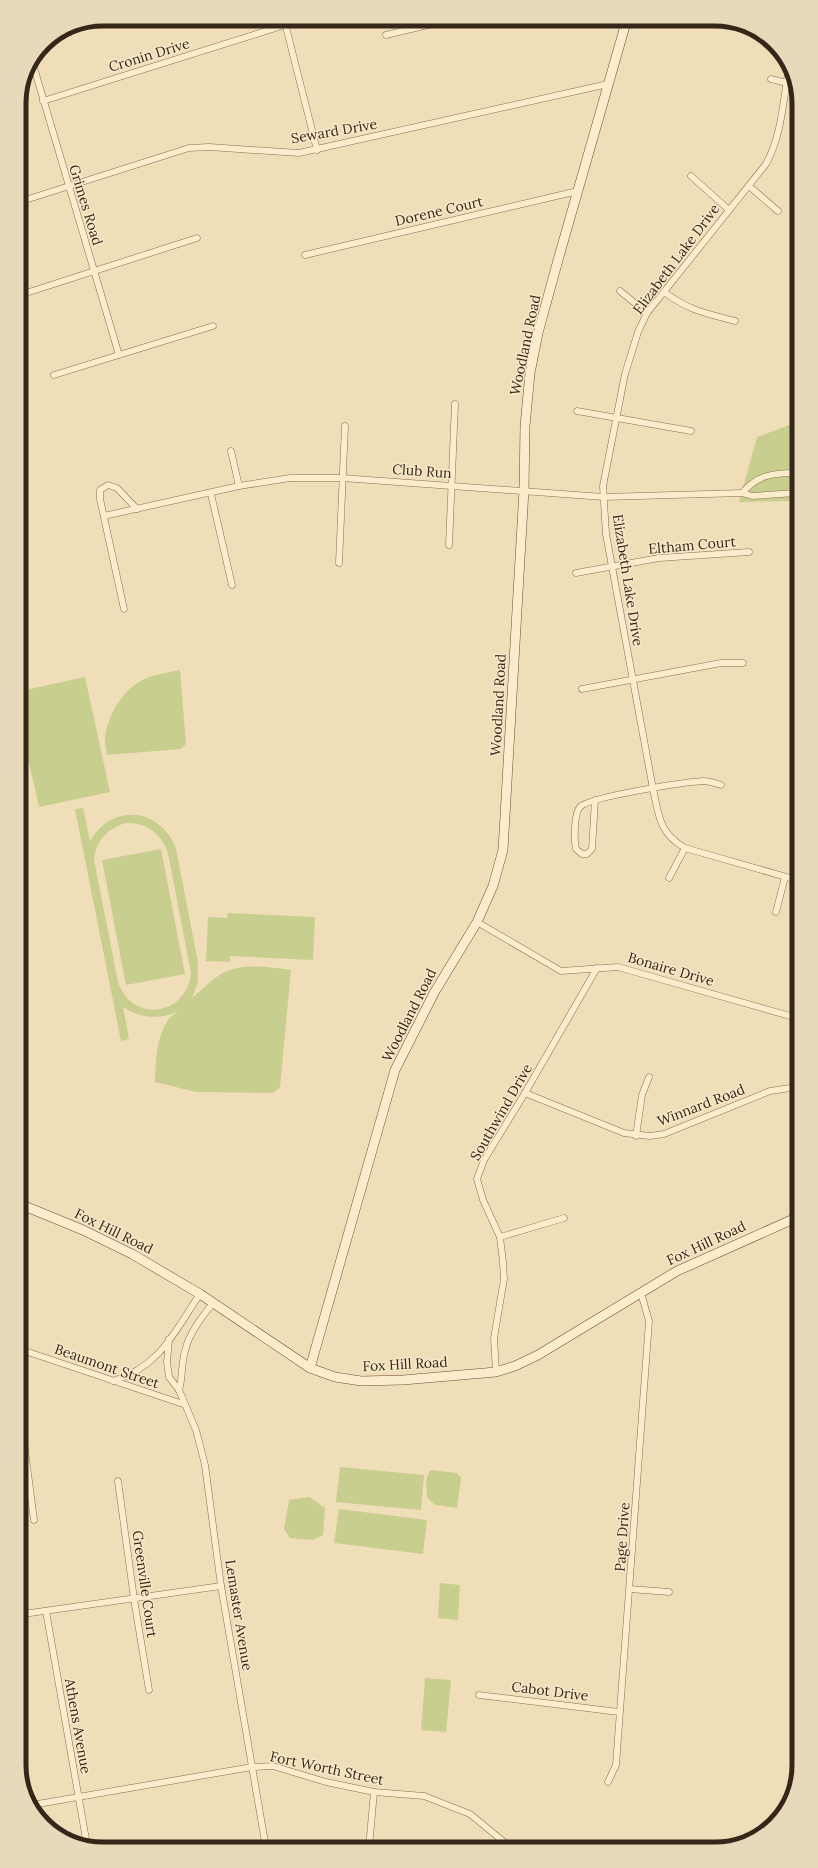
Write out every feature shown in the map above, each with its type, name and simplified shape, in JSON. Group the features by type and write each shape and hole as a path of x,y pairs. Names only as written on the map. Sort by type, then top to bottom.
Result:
{"main road":[{"name":"Woodland Road","path":"310,1368 395,1070 434,993 477,922 494,886 503,850 524,490 525,426 530,373 538,333 625,26"},
{"name":"Fox Hill Road","path":"26,1207 77,1227 116,1246 200,1294 310,1368 335,1377 361,1381 403,1380 496,1372 515,1366 538,1355 677,1271 792,1220"}],"street":[{"name":"Cronin Drive","path":"43,101 273,26"},
{"path":"286,26 317,150"},
{"path":"386,34 422,26"},
{"name":"Grimes Road","path":"34,69 119,355"},
{"name":"Elizabeth Lake Drive","path":"788,77 778,136 773,152 749,186 648,313 638,332 625,374 603,486 606,534 653,789 663,828 670,838 685,848 792,879"},
{"path":"771,80 787,83"},
{"name":"Seward Drive","path":"26,200 200,146 299,153 608,84"},
{"path":"691,176 729,210"},
{"path":"749,186 778,211"},
{"name":"Dorene Court","path":"305,255 578,191"},
{"path":"26,293 197,238"},
{"path":"620,291 648,313"},
{"path":"664,292 682,305 694,310 735,321"},
{"path":"54,376 213,326"},
{"path":"449,545 455,404"},
{"path":"577,411 691,431"},
{"path":"339,563 345,426"},
{"path":"231,451 239,486"},
{"path":"742,493 751,483 760,477 792,474"},
{"name":"Club Run","path":"104,516 211,494 239,486 290,478 342,478 604,497 742,493 752,496 792,492"},
{"path":"124,609 104,516 100,490 108,485 117,488 136,509"},
{"path":"211,494 232,585"},
{"name":"Eltham Court","path":"576,573 659,558 750,552"},
{"path":"582,689 633,681 721,663 743,663"},
{"path":"595,800 592,848 587,854 582,854 578,851 575,844 576,815 580,806 595,800 704,781 721,785"},
{"path":"669,878 685,848"},
{"path":"776,912 785,877"},
{"name":"Bonaire Drive","path":"477,922 561,971 618,966 792,1017"},
{"name":"Southwind Drive","path":"496,1372 494,1338 504,1279 500,1237 483,1200 477,1179 484,1160 525,1093 597,968"},
{"path":"636,1136 642,1095 649,1077"},
{"name":"Winnard Road","path":"525,1093 613,1130 636,1136 650,1136 664,1134 770,1091 792,1087"},
{"path":"500,1237 564,1218"},
{"name":"Page Drive","path":"608,1782 616,1765 649,1320 641,1293"},
{"name":"Lemaster Avenue","path":"113,1381 133,1374 147,1366 158,1355 200,1294"},
{"name":"Lemaster Avenue","path":"179,1390 183,1375 184,1355 188,1342 213,1303"},
{"name":"Lemaster Avenue","path":"170,1339 167,1353 167,1370 169,1377 179,1390 183,1404 199,1439 203,1453 222,1586 265,1842"},
{"name":"Beaumont Street","path":"26,1351 183,1404"},
{"path":"26,1458 34,1520"},
{"name":"Greenville Court","path":"118,1481 134,1599 149,1690"},
{"path":"26,1614 222,1586"},
{"path":"630,1590 669,1592"},
{"name":"Athens Avenue","path":"46,1611 86,1840"},
{"name":"Cabot Drive","path":"479,1695 619,1712"},
{"name":"Fort Worth Street","path":"36,1804 252,1767 273,1766 326,1782 374,1792 424,1796 470,1814 504,1842"},
{"path":"369,1842 374,1792"}],"green space":[{"path":"792,424 792,501 739,502 757,437"},
{"path":"180,670 186,744 181,749 107,755 105,737 110,718 114,709 126,693 140,681 149,677"},
{"path":"85,677 110,792 39,807 26,749 26,690"},
{"path":"83,808 90,841 99,829 110,820 122,816 135,815 147,818 158,824 168,834 176,848 198,963 198,982 192,998 218,976 235,969 253,967 291,970 280,1087 273,1093 196,1092 155,1082 157,1050 161,1034 168,1020 177,1012 170,1015 149,1017 136,1014 123,1007 129,1039 121,1041 75,809","holes":["125,823 140,824 157,834 168,853 191,973 187,987 180,998 170,1006 158,1009 146,1009 135,1004 125,995 118,982 94,860 97,847 108,832"]},
{"path":"161,849 185,974 126,985 102,860"},
{"path":"228,913 315,917 313,960 230,956 230,962 206,961 208,917 227,918"},
{"path":"340,1467 424,1475 421,1510 336,1502"},
{"path":"430,1470 457,1473 461,1478 457,1508 435,1505 427,1497 426,1481"},
{"path":"309,1497 325,1508 323,1535 313,1540 290,1538 284,1529 289,1500"},
{"path":"339,1509 427,1520 423,1554 334,1543"},
{"path":"440,1583 460,1585 458,1620 438,1618"},
{"path":"425,1678 451,1680 446,1732 421,1730"}]}
